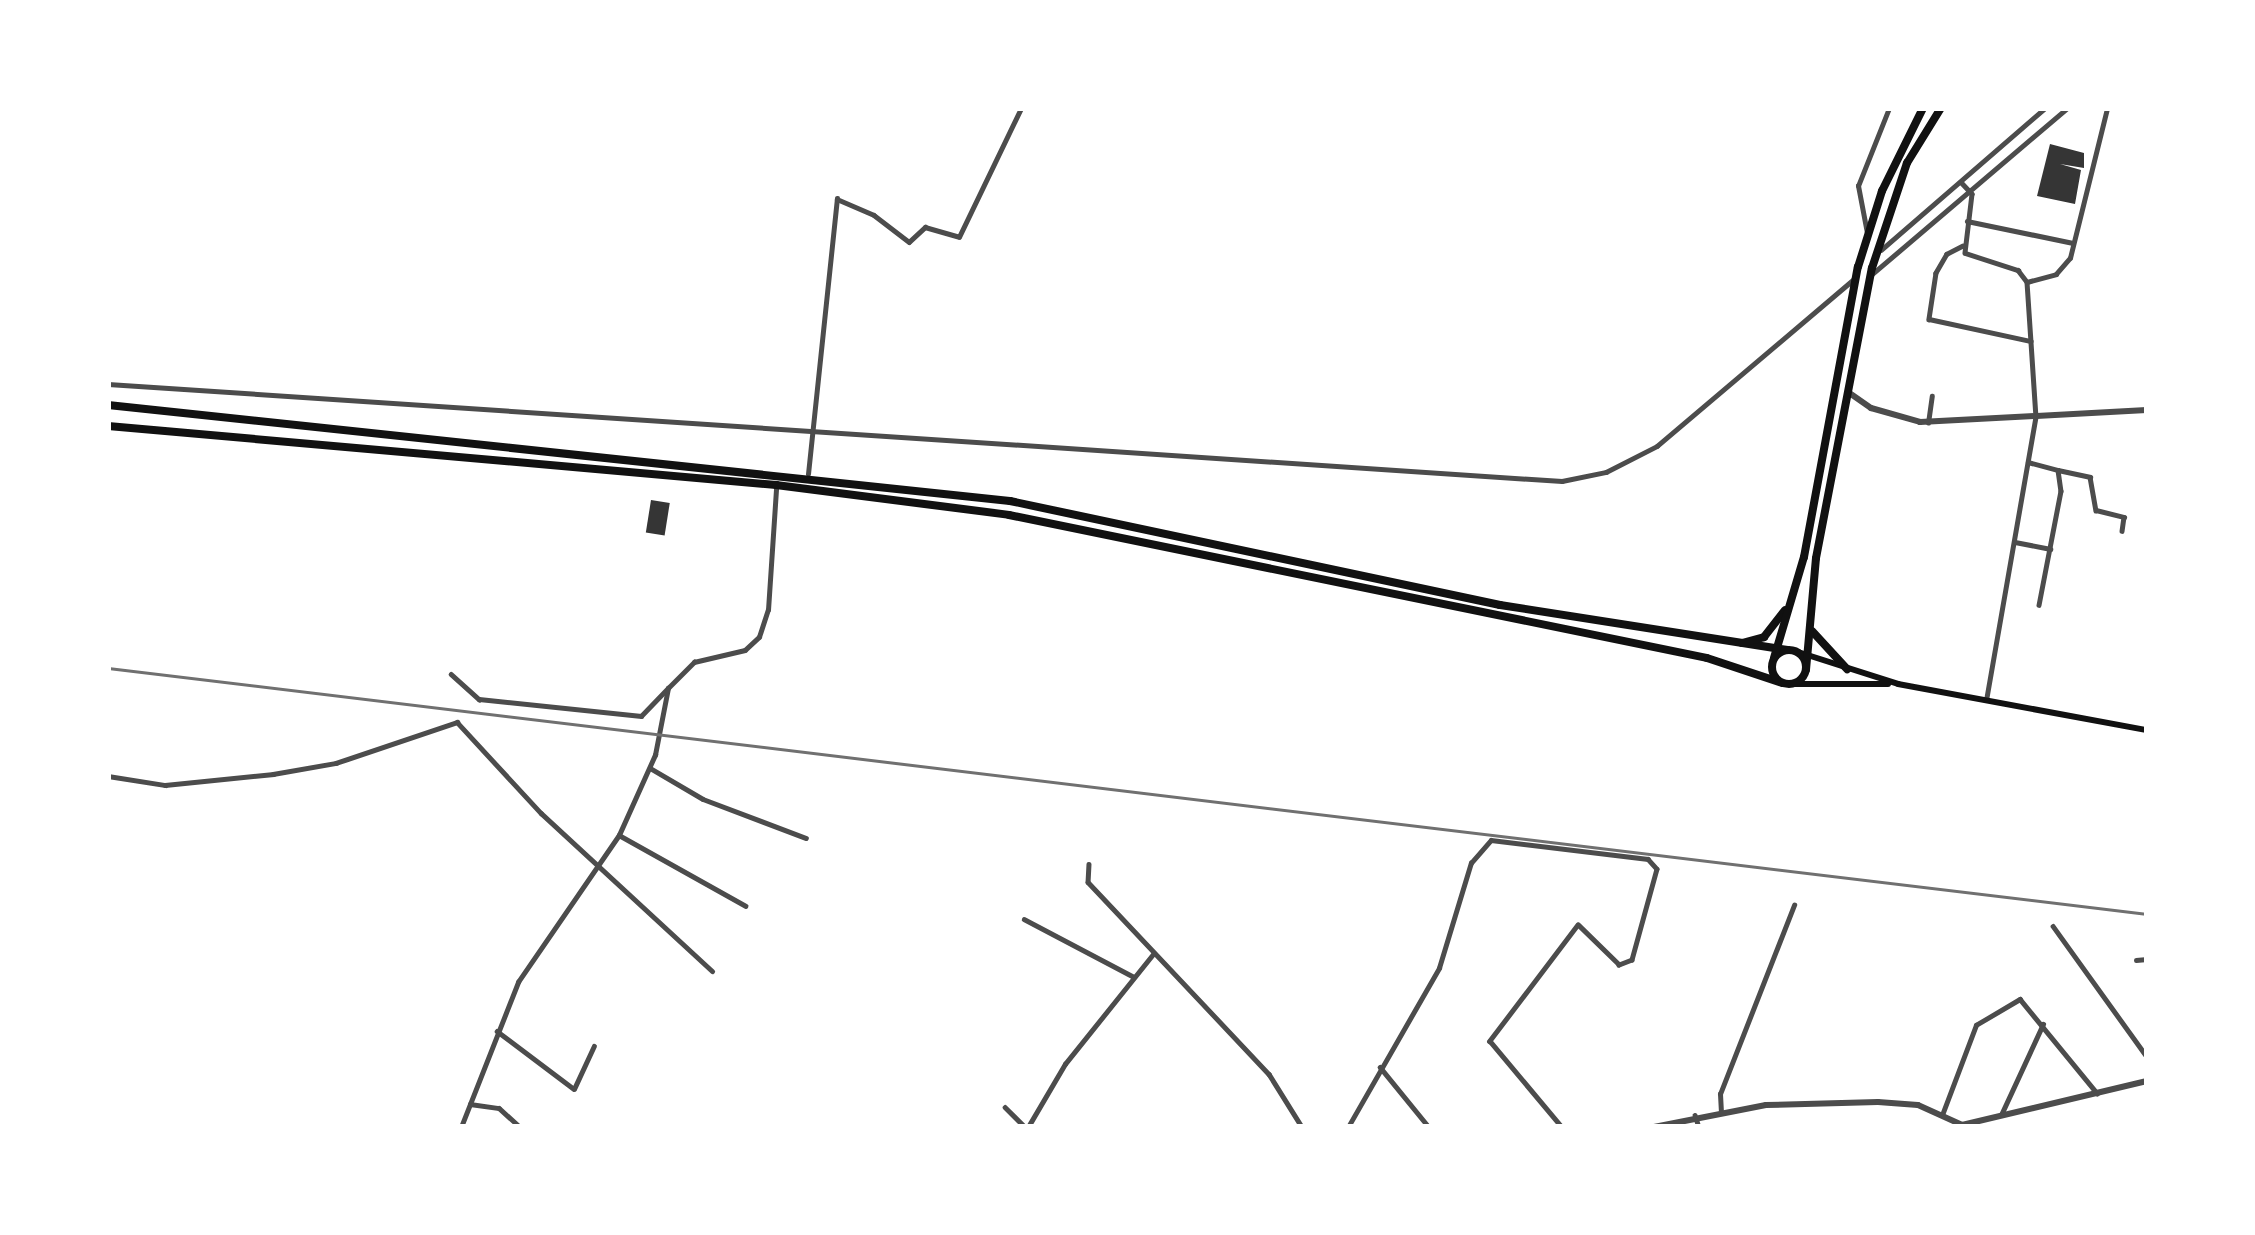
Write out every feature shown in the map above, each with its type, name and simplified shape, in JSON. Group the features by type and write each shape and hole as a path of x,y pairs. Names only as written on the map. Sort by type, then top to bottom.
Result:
{"highway":[{"path":"1787,683 1784,652 1856,278 1868,235 1923,108"},
{"path":"1787,683 1806,670 1810,657 1810,617 1870,275 1907,163 1941,108"},
{"path":"108,405 808,475 1096,516 1724,645 1784,652 1806,670"},
{"path":"108,426 776,485 1009,515 1707,658 1787,683"},
{"path":"1724,645 1764,637 1796,587"},
{"path":"1810,617 1820,647 1847,669"}],"main road":[{"path":"1784,652 1898,684 2147,730"},
{"path":"1787,683 1898,684"}],"street":[{"path":"808,475 836,200 874,214 909,242 925,227 958,237 1021,108"},
{"path":"1868,235 1858,186 1889,108"},
{"path":"1876,253 2045,108"},
{"path":"1870,275 1972,194 2067,108"},
{"path":"2026,282 2064,269 2108,108"},
{"path":"1961,182 1972,194"},
{"path":"1972,194 1963,246 1972,260 2018,270 2026,282 2036,417 1987,699"},
{"path":"1965,220 2073,243"},
{"path":"1963,246 1936,273 1929,320 2031,341"},
{"path":"108,384 1577,480 1657,446 1856,278"},
{"path":"1848,392 1871,408 1928,423 2147,410"},
{"path":"1928,423 1932,396"},
{"path":"2028,462 2090,477 2091,502 2125,517 2122,532"},
{"path":"2039,605 2058,470"},
{"path":"452,674 479,699 641,716 694,662 745,650 759,637 768,610 776,485"},
{"path":"2014,542 2050,549"},
{"path":"460,1127 518,982 619,835 650,768 668,688"},
{"path":"108,776 199,785 273,774 336,764 457,722 600,868 712,971"},
{"path":"650,768 703,799 806,838"},
{"path":"619,835 746,906"},
{"path":"1348,1127 1439,968 1471,863 1491,840 1648,859 1657,869 1632,960 1619,965 1578,925 1490,1041 1562,1127"},
{"path":"1089,864 1088,882 1269,1074 1302,1127"},
{"path":"1721,1113 1720,1094 1794,905"},
{"path":"1024,919 1134,977"},
{"path":"2054,926 2147,1057"},
{"path":"1005,1107 1026,1127 1153,954"},
{"path":"2135,960 2147,958"},
{"path":"1942,1115 1976,1025 2020,999 2097,1093"},
{"path":"2001,1115 2043,1024"},
{"path":"497,1031 574,1089 593,1046"},
{"path":"1379,1066 1430,1127"},
{"path":"1654,1127 1695,1115 1878,1102 1942,1115 1961,1126 2147,1081"},
{"path":"470,1104 500,1108 520,1127"},
{"path":"1695,1115 1699,1127"}],"building":[{"path":"2050,144 2084,153 2084,168 2060,164 2081,170 2075,204 2037,196"},
{"path":"651,500 670,503 665,536 646,533"}],"railway":[{"path":"108,668 2147,914"}]}
